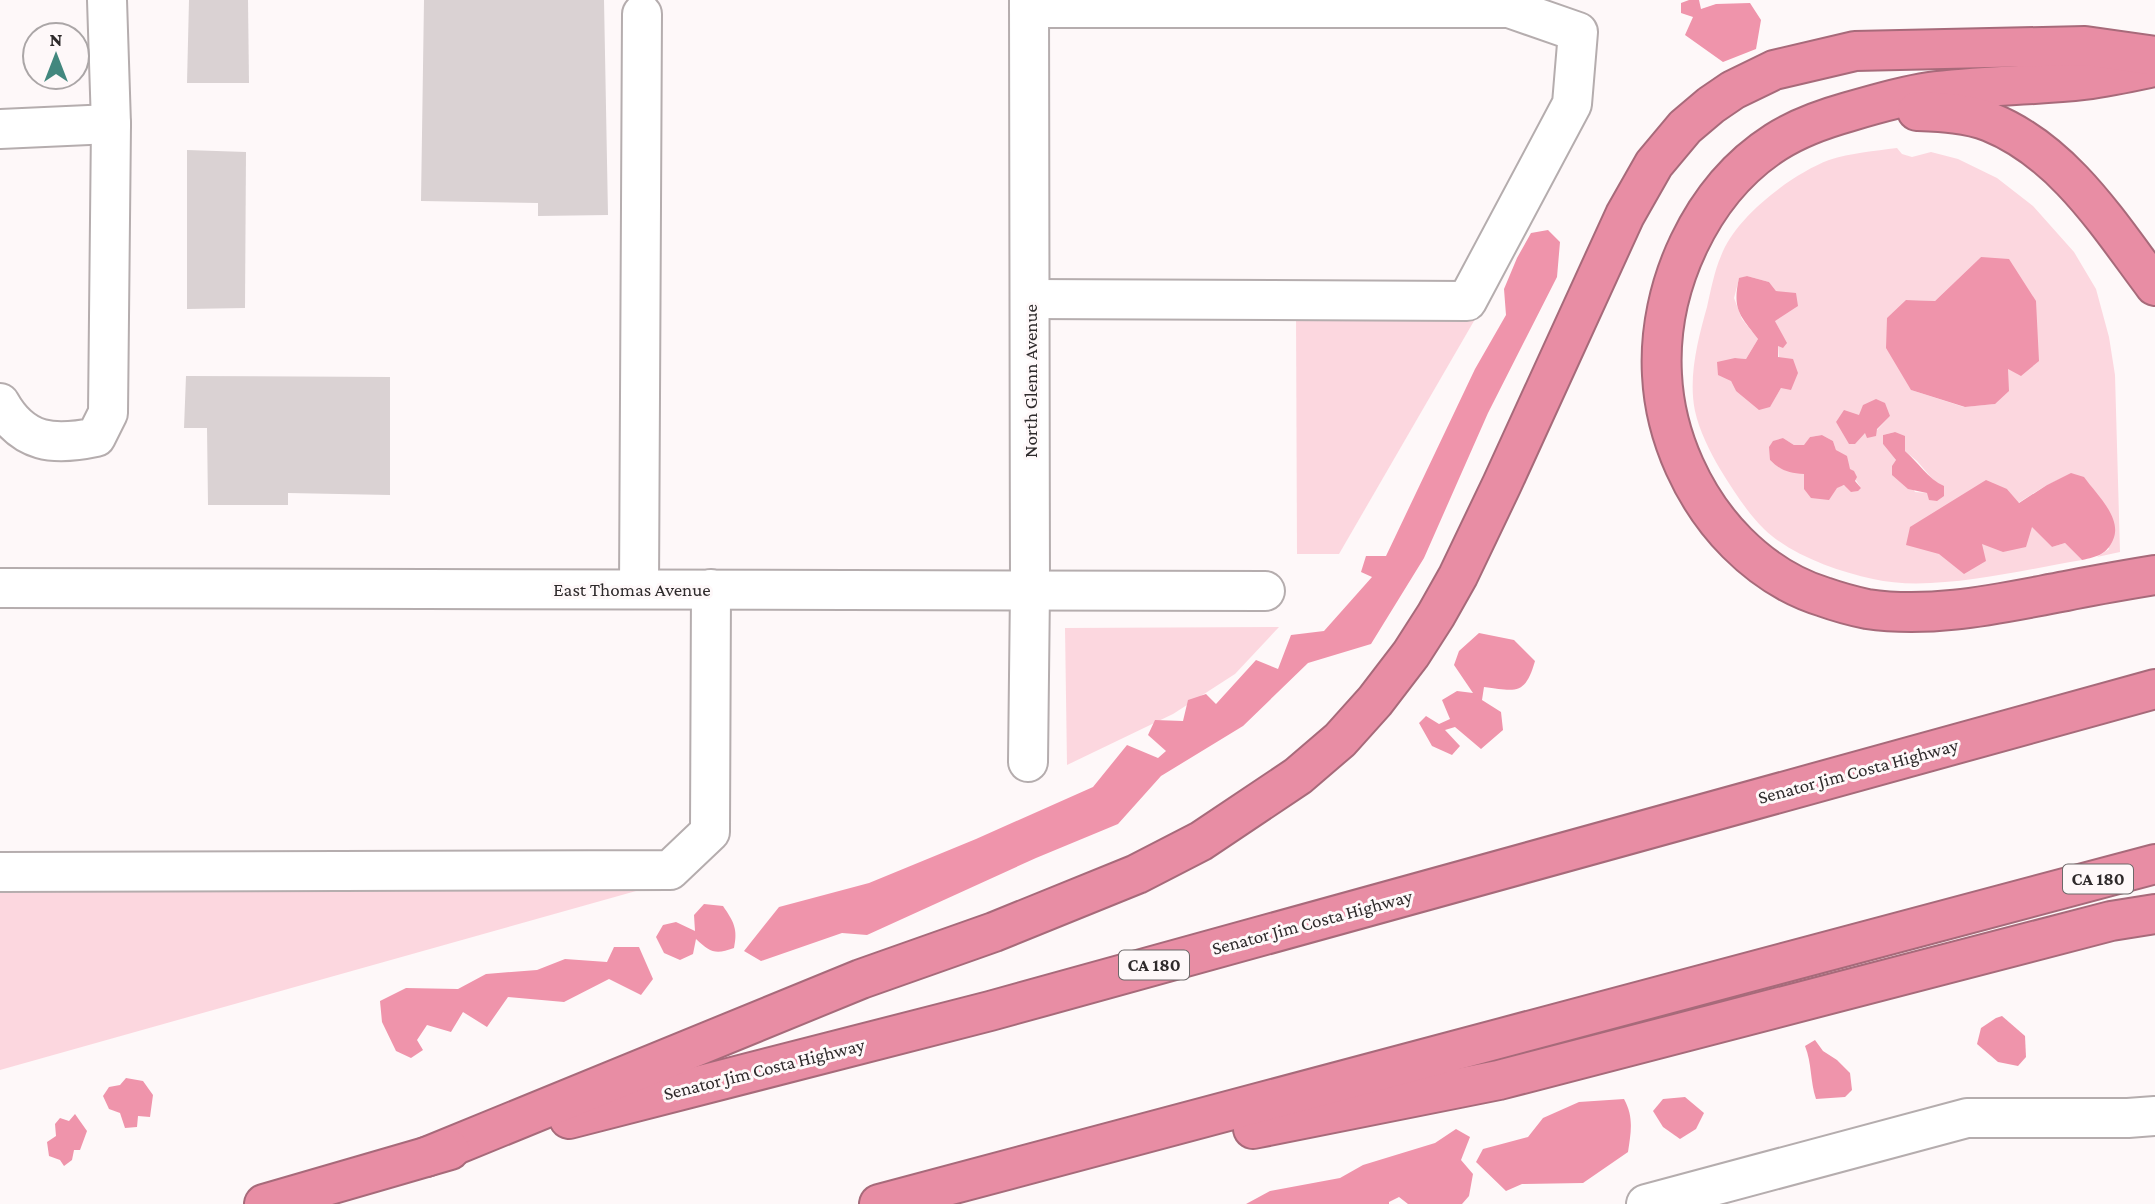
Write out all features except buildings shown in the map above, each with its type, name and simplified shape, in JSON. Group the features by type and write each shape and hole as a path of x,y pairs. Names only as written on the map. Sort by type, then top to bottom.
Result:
{"highway":[{"path":"426,1157 861,979 994,932 1137,874 1201,841 1298,776 1340,740 1375,701 1430,625 1458,576 1502,484 1625,215 1654,164 1685,127 1733,90 1774,70 1855,51 2085,47 2155,56"},
{"path":"2155,67 2085,80 1930,92 1880,102 1828,118 1776,142 1719,195 1702,219 1674,280 1662,347 1662,376 1667,414 1679,452 1699,496 1721,527 1781,579 1820,596 1867,609 1948,611 2155,575"},
{"path":"1828,118 1884,111 1918,111 1957,114 1990,122 2025,141 2056,164 2093,204 2155,286"},
{"name":"Senator Jim Costa Highway","path":"264,1204 426,1157 990,1011 2155,689"},
{"name":"CA 180","path":"890,1201 2155,864"},
{"path":"890,1201 1499,1080 2041,939 2155,914"}],"street":[{"path":"0,403 9,420 17,427 47,442 74,442 96,436 108,413 111,124 107,0"},
{"path":"1029,4 1509,8 1578,32 1572,104 1467,301 1030,299"},
{"name":"North Glenn Avenue","path":"1028,762 1029,4"},
{"path":"639,589 642,14"},
{"path":"0,129 111,124"},
{"name":"East Thomas Avenue","path":"0,588 1265,591"},
{"path":"0,872 670,870 710,832 711,589"},
{"path":"1646,1204 1967,1118 2155,1116"}],"shaded area":[{"path":"1699,0 1701,9 1716,4 1750,3 1761,20 1756,49 1723,62 1685,35 1693,17 1681,13 1681,3"},
{"path":"1897,148 1902,154 1912,157 1931,152 1958,159 1997,178 2033,206 2074,252 2096,289 2109,337 2115,375 2120,552 2097,557 2109,549 2071,474 2018,503 2007,489 1981,544 2032,526 2052,547 2065,543 2082,560 1949,582 1896,583 1873,579 1815,561 1787,547 1751,515 1720,469 1699,426 1693,398 1693,372 1713,281 1728,241 1752,212 1798,175 1829,160","holes":["1981,257 1995,404 1964,407 1911,390 1906,300 1935,301","1747,276 1769,282 1776,291 1775,321 1786,343 1778,345 1781,388 1770,406 1736,391 1731,381 1735,358 1746,359 1758,339 1742,319 1734,298 1739,279","1859,415 1890,416 1877,430 1865,432 1843,431 1836,422","1895,432 1905,451 1935,482 1928,493 1915,492 1883,444 1883,435","1822,435 1833,441 1861,488 1845,485 1837,487 1806,474 1783,469 1770,460 1783,438 1794,445 1805,445 1810,437"]},
{"path":"1548,230 1560,242 1557,277 1488,413 1424,558 1371,644 1308,663 1243,726 1161,776 1118,824 867,935 842,933 761,961 744,951 779,907 869,883 1093,787 1127,745 1158,758 1166,751 1148,735 1155,720 1183,721 1188,700 1206,694 1216,704 1256,660 1278,669 1291,635 1324,631 1372,577 1361,572 1366,556 1386,556 1475,369 1506,315 1504,289 1517,258 1531,233"},
{"path":"1981,257 2009,259 2036,301 2039,361 2021,376 2008,369 2009,391 1995,404 1965,407 1911,390 1886,348 1887,318 1906,300 1935,301"},
{"path":"1747,276 1769,282 1776,291 1796,293 1798,306 1775,321 1787,343 1783,348 1778,346 1778,357 1793,359 1798,373 1791,390 1781,388 1770,407 1759,410 1736,391 1731,381 1718,375 1717,362 1735,358 1746,359 1758,339 1742,318 1737,305 1739,278"},
{"path":"1296,314 1478,314 1339,554 1297,554"},
{"path":"1876,399 1885,403 1890,416 1877,429 1876,436 1867,438 1865,433 1855,444 1849,444 1836,422 1844,410 1859,415 1863,405"},
{"path":"1895,432 1905,436 1905,451 1928,475 1944,486 1944,496 1937,501 1929,500 1927,493 1908,489 1892,475 1892,466 1896,460 1883,444 1883,435"},
{"path":"1822,435 1833,441 1836,450 1847,456 1850,469 1857,477 1855,481 1861,488 1858,491 1851,492 1844,485 1837,488 1829,500 1811,498 1804,489 1804,474 1786,471 1770,460 1769,447 1773,441 1783,438 1794,445 1804,445 1810,437"},
{"path":"2071,473 2084,477 2107,507 2114,523 2115,532 2111,545 2097,556 2082,560 2065,543 2052,547 2032,527 2026,547 2003,552 1982,544 1986,561 1964,574 1939,554 1906,545 1910,527 1986,480 2007,489 2019,503"},
{"path":"1279,627 1235,674 1173,714 1067,765 1065,628"},
{"path":"1479,633 1514,640 1535,661 1527,680 1518,689 1484,687 1482,700 1501,712 1503,730 1481,749 1455,727 1445,730 1460,746 1452,755 1432,746 1419,723 1426,716 1439,724 1450,719 1442,700 1457,691 1473,693 1454,665 1459,651"},
{"path":"661,884 0,1070 0,889"},
{"path":"704,904 723,906 734,926 734,948 713,951 696,939 693,954 680,960 664,953 656,937 663,925 676,922 695,931 694,915"},
{"path":"614,947 639,947 653,979 641,995 609,979 564,1002 508,997 487,1027 463,1012 451,1032 427,1025 417,1040 423,1050 411,1058 396,1051 382,1022 380,1001 406,988 458,989 486,974 537,970 565,959 607,962"},
{"path":"2002,1016 2025,1036 2026,1057 2018,1066 1998,1062 1977,1044 1981,1028"},
{"path":"1815,1040 1823,1051 1850,1073 1852,1090 1845,1097 1816,1099 1805,1046"},
{"path":"126,1078 143,1081 153,1095 150,1117 138,1116 137,1127 125,1128 120,1113 109,1109 103,1096 109,1087 120,1085"},
{"path":"1685,1097 1704,1113 1696,1129 1680,1139 1663,1127 1653,1111 1663,1099"},
{"path":"1624,1099 1631,1131 1628,1152 1583,1183 1522,1184 1506,1191 1476,1162 1483,1149 1528,1137 1543,1118 1579,1102"},
{"path":"75,1114 87,1131 80,1150 74,1150 72,1160 64,1166 60,1160 49,1156 47,1142 56,1136 55,1124 60,1118 69,1121"},
{"path":"1456,1129 1470,1137 1461,1160 1473,1174 1469,1196 1462,1204 1408,1204 1399,1197 1389,1204 1246,1204 1270,1191 1340,1178 1363,1165 1435,1143"}]}
